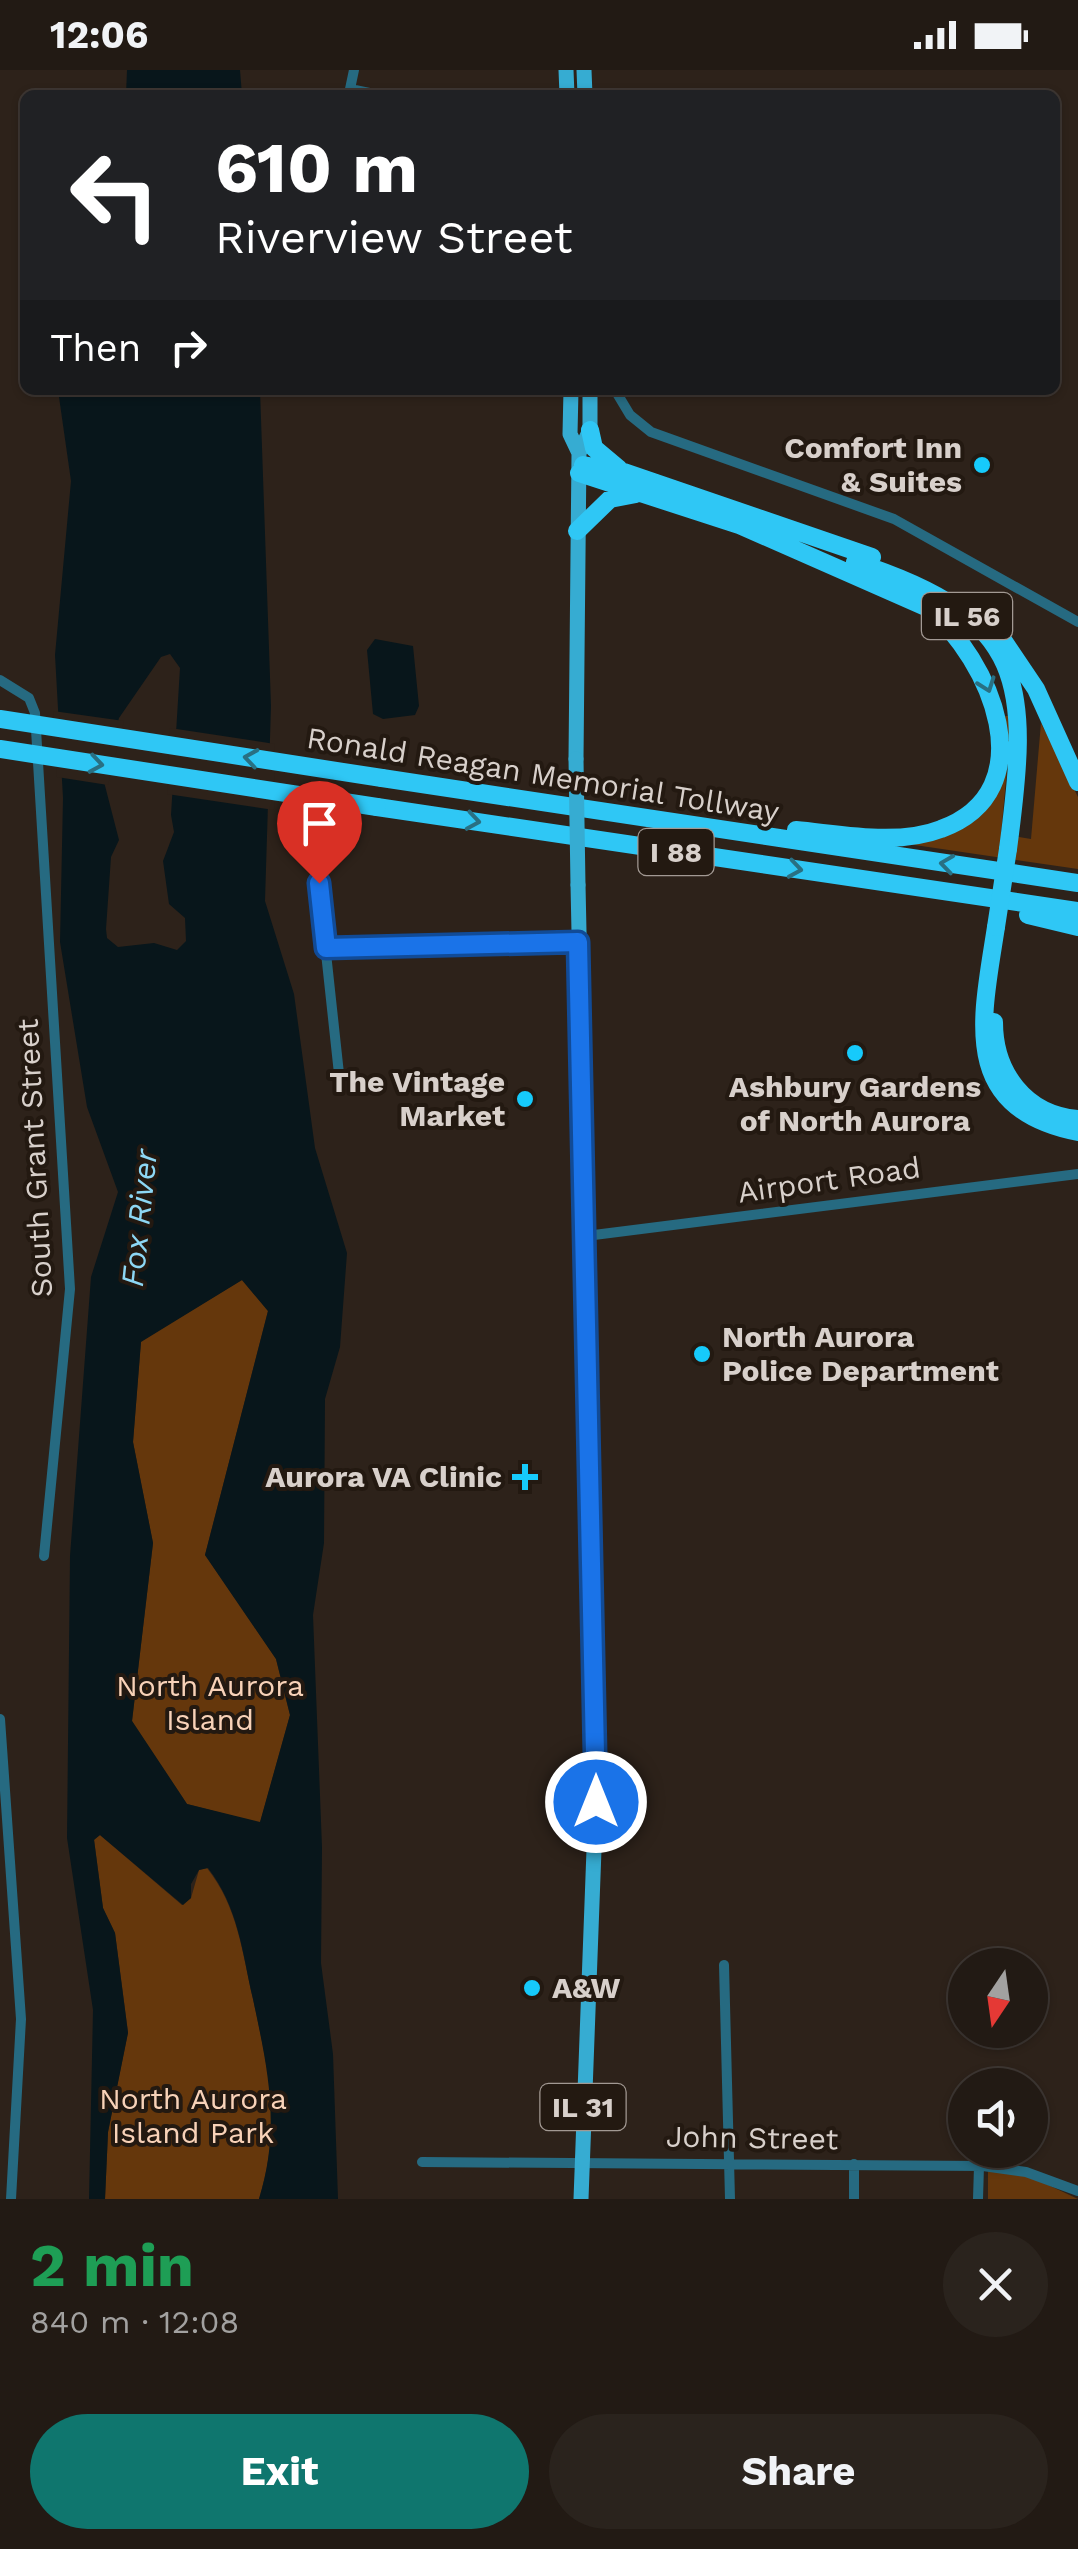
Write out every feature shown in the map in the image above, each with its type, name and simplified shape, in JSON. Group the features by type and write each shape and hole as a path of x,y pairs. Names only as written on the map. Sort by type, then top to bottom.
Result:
{"highway":[{"path":"590,430 594,448 624,472"},
{"name":"IL 56","path":"579,464 624,472 925,575 954,590 996,630 1036,689 1078,782"},
{"path":"579,464 642,494"},
{"name":"IL 56","path":"642,494 906,579 946,598 990,640 1004,664 1020,719 1020,755 1013,850 982,1025 983,1052 993,1079 1026,1114 1052,1127 1078,1132"},
{"path":"577,531 610,499 642,494"},
{"path":"720,830 776,828 896,836 938,831 957,822 985,795 1000,747 990,689 972,654 948,624 907,596 737,524"},
{"path":"996,630 1024,688 1030,715 1031,768 1013,850"},
{"name":"Ronald Reagan Memorial Tollway","path":"0,719 1078,883"},
{"name":"Ronald Reagan Memorial Tollway","path":"0,749 1078,911"},
{"path":"976,896 1018,914 1078,926"},
{"path":"1002,928 994,1013 999,1064 1013,1087 1039,1109 1078,1120"}],"main road":[{"path":"571,395 570,434 579,464"},
{"name":"IL 31","path":"580,2199 597,1769 576,759 579,464 590,430 590,395"}],"street":[{"path":"618,395 630,415 651,432 894,520 1078,622"},
{"name":"South Grant Street","path":"0,680 29,698 36,714 70,1290 44,1556"},
{"path":"316,851 340,1082"},
{"path":"326,948 578,942"},
{"name":"Airport Road","path":"586,1236 1078,1174"},
{"path":"1,1720 21,2019 11,2199"},
{"path":"724,1964 730,2199"},
{"name":"John Street","path":"422,2162 948,2166"},
{"path":"854,2164 854,2199"},
{"path":"978,2199 979,2168"},
{"name":"John Street","path":"995,2168 1026,2172 1078,2190"}],"green space":[{"path":"1005,716 1012,716 1001,834 1031,839 1041,723 1078,797 1078,869 908,844 978,814"},
{"name":"North Aurora Island","path":"242,1280 268,1311 205,1555 276,1659 290,1715 260,1823 187,1804 132,1721 153,1543 133,1442 141,1341"},
{"name":"North Aurora Island Park","path":"100,1835 182,1905 191,1898 199,1870 207,1868 226,1898 242,1947 271,2099 270,2147 259,2199 105,2199 108,2132 128,2032 115,1933 103,1908 94,1839"},
{"path":"988,2169 1027,2175 1078,2199 988,2199"}],"water":[{"path":"127,70 240,70 242,90 126,90"},
{"name":"Fox River","path":"59,395 260,395 271,706 265,901 294,994 315,1148 347,1253 340,1347 325,1399 324,1543 313,1615 322,1847 321,1963 333,2054 338,2199 259,2199 271,2123 267,2075 238,1931 218,1883 208,1868 199,1870 191,1884 191,1898 183,1905 100,1835 94,1840 103,1908 115,1933 128,2033 108,2132 105,2199 89,2199 93,2010 67,1838 70,1556 91,1277 118,1192 87,1107 60,942 63,798 55,655 71,481","holes":["170,654 180,668 171,815 174,832 163,861 169,904 185,918 186,941 177,950 154,943 118,947 107,938 106,929 111,857 119,840 103,778 119,718 161,657","242,1280 268,1311 205,1555 276,1659 290,1715 260,1822 187,1804 132,1721 153,1543 133,1442 141,1342"]},
{"path":"375,639 413,646 419,706 415,715 383,719 373,714 367,650"}],"pier":[{"path":"53,711 124,721 108,785 57,777"},
{"path":"170,728 275,744 274,810 167,794"}],"place":[{"name":"Comfort Inn & Suites","path":"982,465"},
{"name":"Ashbury Gardens of North Aurora","path":"855,1053"},
{"name":"The Vintage Market","path":"525,1099"},
{"name":"North Aurora Police Department","path":"702,1354"},
{"name":"Aurora VA Clinic","path":"525,1477"},
{"name":"A&W","path":"532,1988"}],"route":[{"path":"319,883 326,948 578,942 596,1802"}]}
